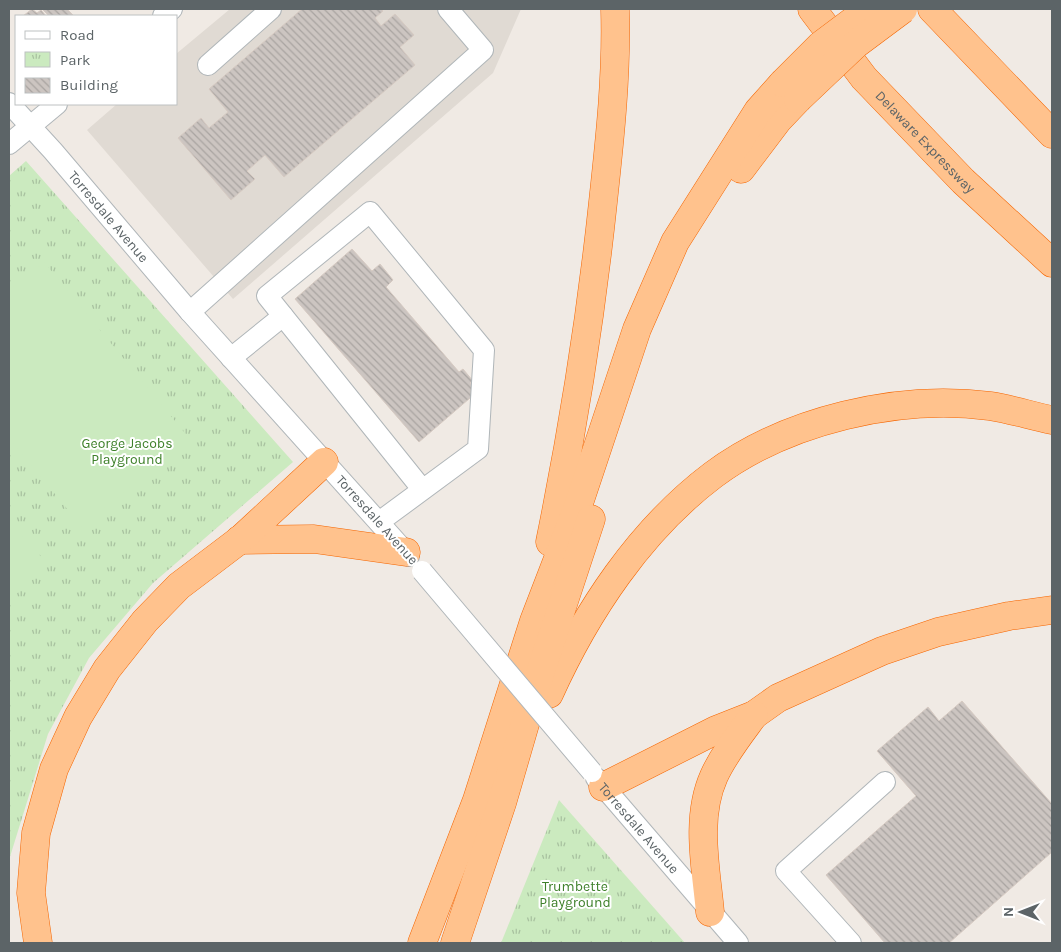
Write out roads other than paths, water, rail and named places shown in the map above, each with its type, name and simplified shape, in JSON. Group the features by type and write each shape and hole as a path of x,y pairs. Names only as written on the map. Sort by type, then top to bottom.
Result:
{"highway":[{"path":"534,621 573,425 593,300 613,95 615,9"},
{"name":"Delaware Expressway","path":"812,9 864,78 963,181 1052,263"},
{"path":"455,943 502,804 536,686 664,305 692,241 726,189 778,120 790,91 821,45 869,9"},
{"path":"422,943 477,800 534,621 576,512 637,329 675,242 758,111 790,91 903,9"},
{"path":"932,9 1052,134"},
{"path":"502,804 554,684 596,608 631,556 677,506 714,475 755,450 802,428 857,412 922,403 989,406 1052,420"},
{"path":"38,943 30,893 36,833 54,769 78,717 107,669 145,622 179,586 239,540 324,462"},
{"path":"239,540 314,539 414,562"},
{"path":"597,780 754,715 778,698 882,651 938,632 1009,616 1052,610"},
{"path":"710,912 704,859 704,827 708,798 714,776 738,736 754,715"},
{"path":"408,943 434,914"}],"street":[{"path":"208,65 272,9"},
{"path":"190,312 483,50 448,9"},
{"name":"Torresdale Avenue","path":"9,102 190,312 414,562 597,780 738,943"},
{"path":"9,144 56,105"},
{"path":"379,522 422,490 478,448 484,350 370,212 267,296 422,490"},
{"path":"231,358 283,316"},
{"path":"851,943 786,871 885,782"}],"park label":[{"name":"George Jacobs Playground","path":"127,452"},
{"name":"Trumbette Playground","path":"575,894"}]}
